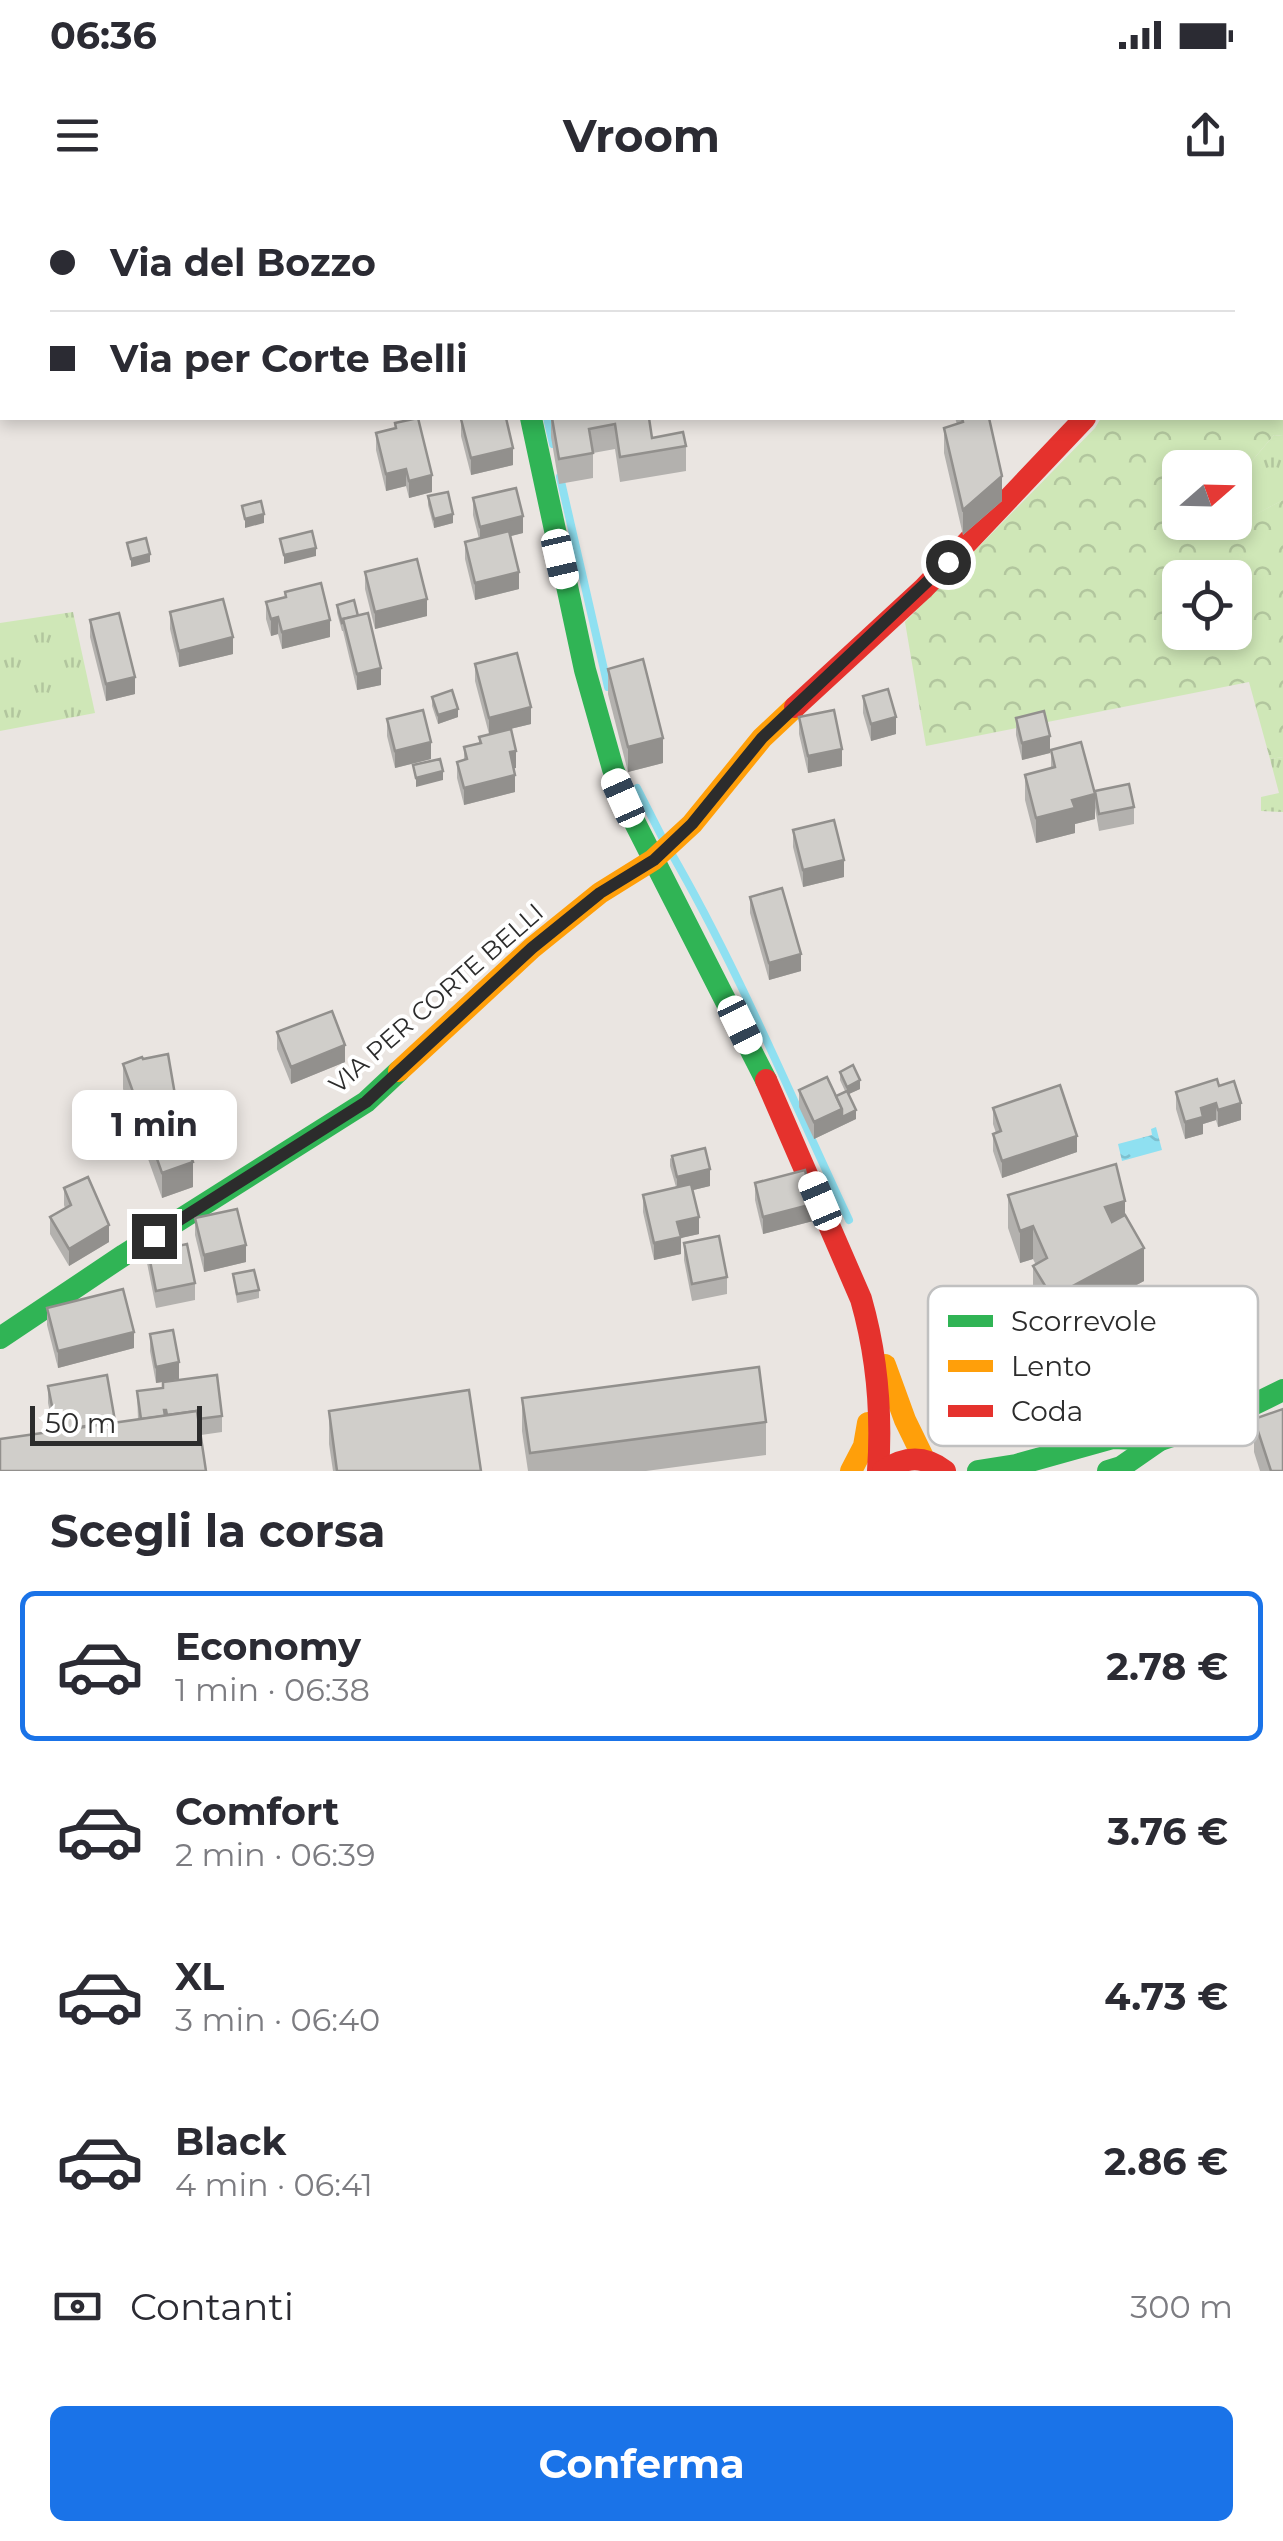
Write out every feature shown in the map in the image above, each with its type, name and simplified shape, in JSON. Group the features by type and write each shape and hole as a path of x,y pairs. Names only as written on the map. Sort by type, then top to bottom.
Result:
{"main road":[{"path":"531,420 601,738 615,779 664,851 692,930 763,1074 852,1276 871,1335 924,1459"},
{"name":"VIA PER CORTE BELLI","path":"2,1343 124,1255 366,1102 532,948 600,893 664,851 762,738 924,588 1083,420"},
{"path":"871,1335 881,1427 881,1471 905,1458 924,1459 945,1471"},
{"path":"851,1471 864,1446 874,1375"},
{"path":"1258,1402 1283,1390"},
{"path":"978,1471 1084,1446"},
{"path":"1115,1470 1151,1446"}],"green space":[{"path":"1100,420 1283,420 1283,436 1274,435 1252,461 1252,450 1162,450 1162,540 1252,540 1252,516 1283,500 1283,757 1270,759 1249,682 926,746 905,622"},
{"path":"1274,435 1283,436 1283,500 1252,516 1252,461"},
{"path":"73,612 95,713 0,731 0,623"},
{"path":"1283,757 1283,812 1261,811 1261,797 1279,793 1270,759"}],"water":[{"path":"1156,1127 1162,1150 1122,1161 1118,1144 1152,1135 1151,1129"}],"building":[{"path":"418,420 432,475 409,481 406,469 386,474 376,433 396,428 395,423"},
{"path":"461,420 506,420 513,448 471,458"},
{"path":"552,420 649,420 652,438 683,432 686,446 620,457 615,424 589,429 593,453 559,459"},
{"path":"989,420 1002,476 963,510 944,428"},
{"path":"516,488 523,516 480,527 473,498"},
{"path":"448,492 453,514 434,519 428,496"},
{"path":"261,501 264,514 245,519 242,506"},
{"path":"312,531 316,548 284,555 280,539"},
{"path":"509,531 519,572 475,583 465,542"},
{"path":"146,538 150,554 131,559 127,543"},
{"path":"417,559 427,599 375,612 365,572"},
{"path":"321,583 330,620 282,632 278,617 271,619 266,602 286,597 285,592"},
{"path":"223,599 233,637 179,651 170,612"},
{"path":"354,600 358,616 343,619 342,623 337,605"},
{"path":"119,613 135,677 106,684 90,620"},
{"path":"368,613 381,668 357,674 343,619"},
{"path":"517,653 531,707 489,718 475,664"},
{"path":"643,659 663,738 628,747 608,669"},
{"path":"888,689 896,717 871,724 863,696"},
{"path":"452,690 458,709 438,715 432,697"},
{"path":"423,710 431,742 395,751 387,719"},
{"path":"834,710 842,749 808,756 799,717"},
{"path":"1044,711 1050,736 1022,743 1016,718"},
{"path":"511,729 516,751 510,752 515,775 464,788 457,762 467,759 464,747 481,743 479,737"},
{"path":"1081,742 1095,794 1072,800 1075,808 1036,818 1025,775 1055,767 1051,750"},
{"path":"440,759 443,771 416,778 413,765"},
{"path":"1129,784 1134,807 1099,814 1095,791"},
{"path":"834,820 844,860 803,870 793,830"},
{"path":"782,888 801,954 769,963 750,897"},
{"path":"332,1011 345,1045 291,1067 277,1032"},
{"path":"168,1054 180,1124 193,1162 162,1173 123,1064"},
{"path":"853,1065 860,1080 847,1087 840,1072"},
{"path":"827,1077 842,1109 814,1122 799,1090"},
{"path":"1217,1079 1219,1086 1234,1081 1241,1103 1218,1110 1216,1103 1201,1108 1203,1117 1185,1122 1176,1092"},
{"path":"1060,1085 1077,1136 1002,1161 993,1134 1001,1131 993,1108"},
{"path":"847,1091 856,1110 842,1117 836,1096"},
{"path":"705,1148 710,1169 677,1177 672,1156"},
{"path":"1116,1164 1125,1201 1105,1207 1112,1222 1125,1215 1144,1248 1073,1286 1045,1286 1033,1266 1047,1258 1033,1226 1020,1231 1008,1195"},
{"path":"805,1170 813,1204 763,1217 755,1183"},
{"path":"88,1177 109,1225 69,1249 50,1217 71,1205 64,1188"},
{"path":"691,1184 699,1217 677,1222 681,1237 654,1243 643,1195"},
{"path":"237,1209 246,1245 204,1255 195,1218"},
{"path":"719,1236 727,1277 692,1284 684,1243"},
{"path":"168,1242 169,1248 187,1244 195,1283 156,1291 147,1246"},
{"path":"254,1270 259,1290 237,1294 233,1274"},
{"path":"123,1289 134,1332 58,1351 47,1308"},
{"path":"173,1330 179,1362 156,1367 150,1334"},
{"path":"759,1367 766,1422 530,1453 522,1398"},
{"path":"107,1375 115,1421 57,1431 48,1386"},
{"path":"217,1375 222,1416 198,1419 197,1411 167,1415 164,1410 165,1416 141,1419 137,1391 163,1388 163,1382"},
{"path":"469,1390 481,1471 337,1471 329,1411"},
{"path":"1283,1409 1283,1471 1271,1471 1258,1431 1258,1418"},
{"path":"197,1411 206,1471 0,1471 0,1439"}],"waterway":[{"path":"547,420 553,444"},
{"path":"560,477 608,687"},
{"path":"637,788 663,839"},
{"path":"670,851 742,988 849,1220"}],"traffic: fast":[{"path":"531,420 585,670 613,769 632,817 766,1080"},
{"path":"0,1338 366,1102 399,1071"},
{"path":"1258,1402 1283,1390"},
{"path":"978,1471 1084,1446"},
{"path":"1108,1471 1121,1467 1151,1446"}],"traffic: slow":[{"path":"399,1071 532,948 600,893 653,860 692,824 762,738 795,707"},
{"path":"885,1365 924,1459"},
{"path":"851,1471 864,1446 868,1423"}],"traffic: jam":[{"path":"795,707 924,588 1083,420"},
{"path":"766,1080 861,1299 877,1384 878,1471"},
{"path":"883,1471 914,1459 945,1471"}],"route":[{"path":"154,1236 366,1102 532,948 600,893 654,860 692,824 762,738 948,562"}]}
